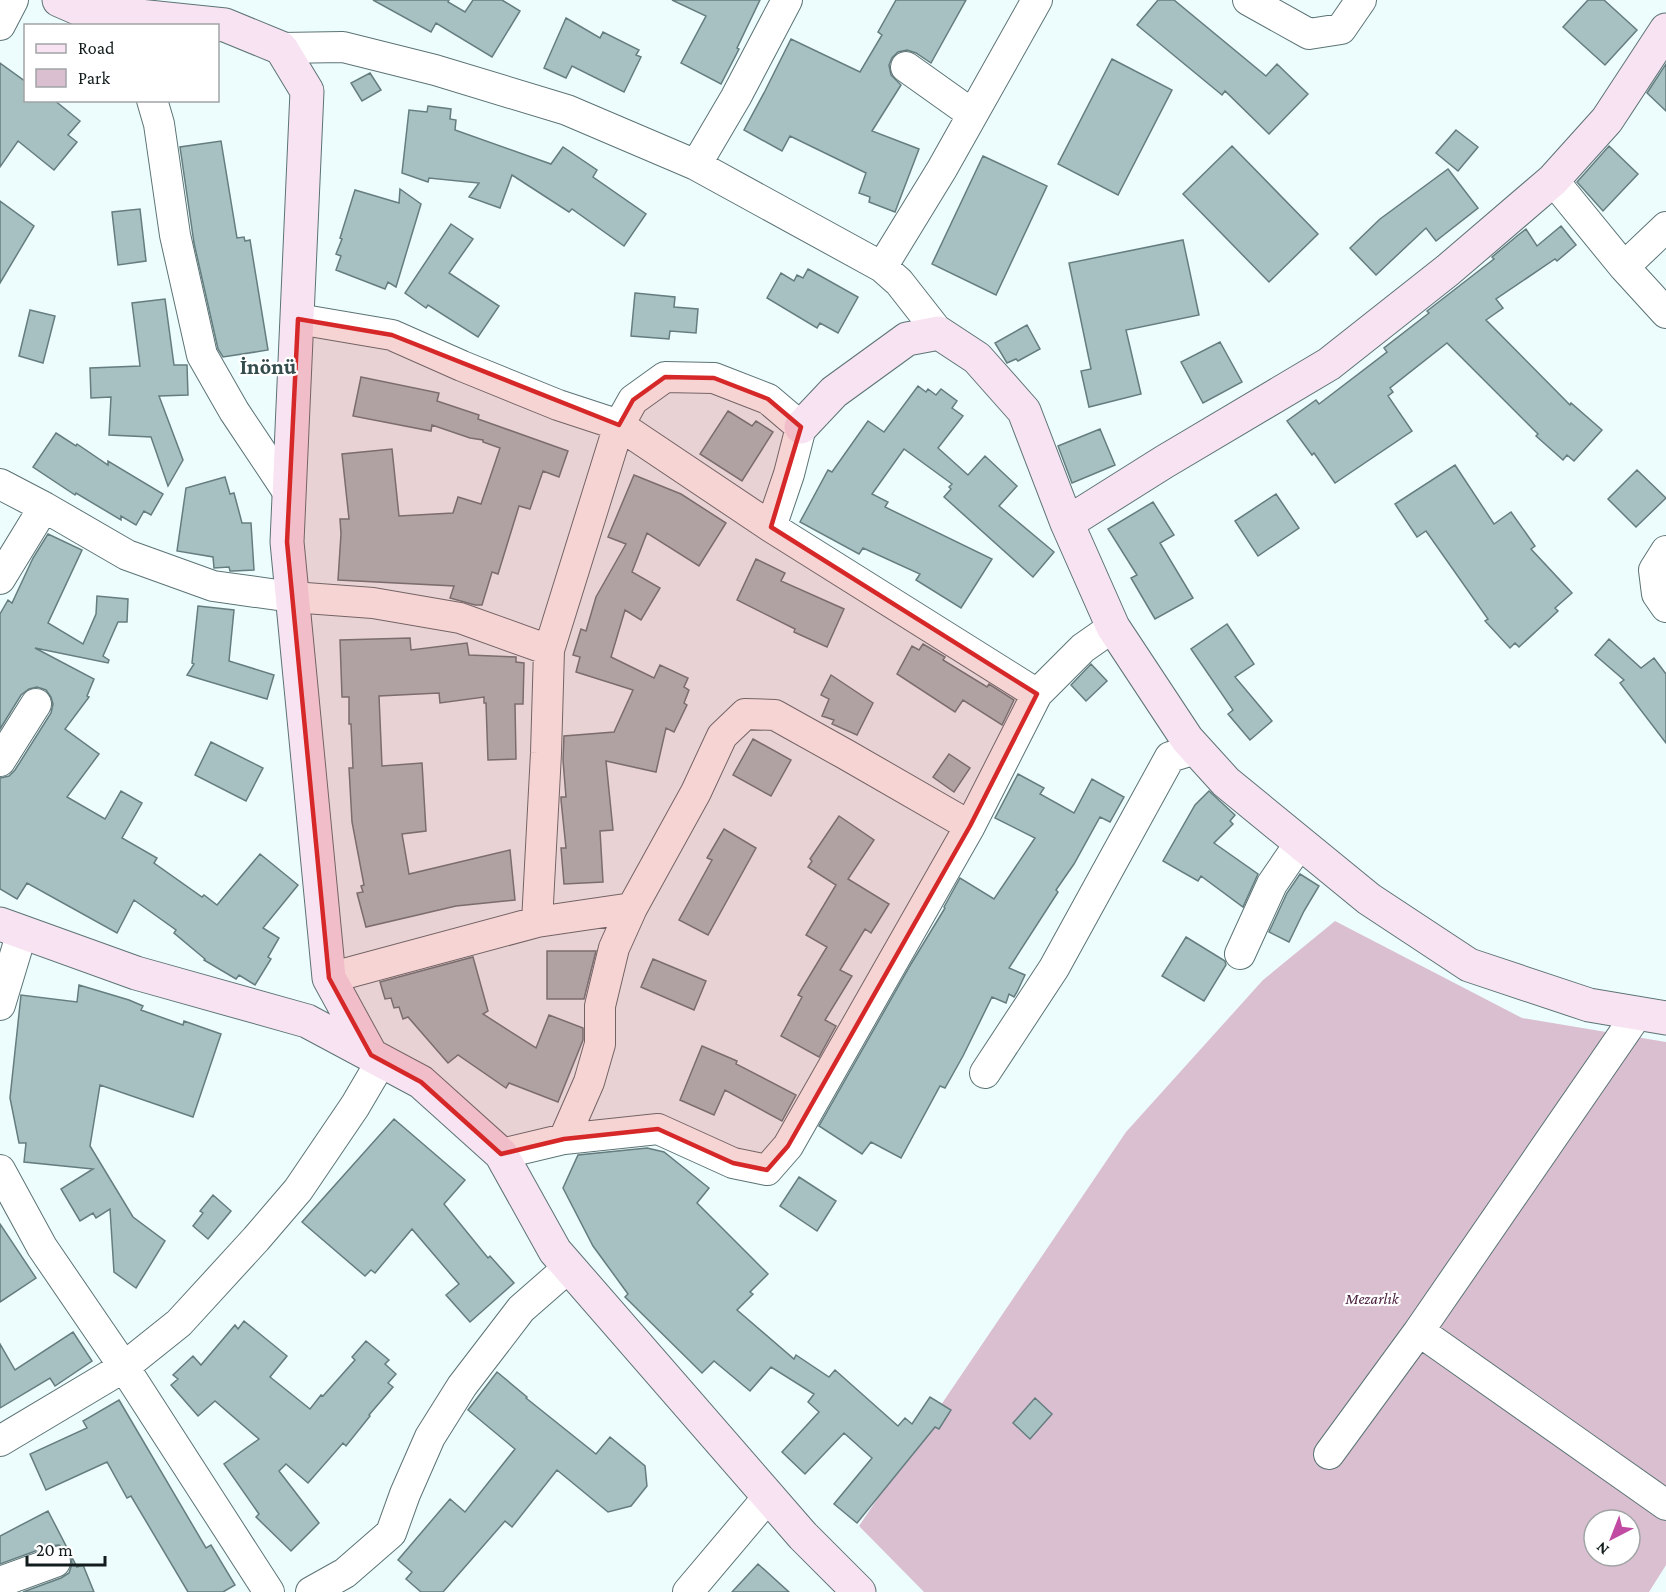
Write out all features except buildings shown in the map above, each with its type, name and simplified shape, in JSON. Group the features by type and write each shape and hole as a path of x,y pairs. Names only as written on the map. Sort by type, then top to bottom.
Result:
{"street":[{"path":"0,25 13,0"},
{"path":"58,0 82,10 129,20 173,9 225,25 281,48 343,47 435,70 567,110 696,165 882,267 899,282 939,333 977,358 1023,411 1067,523 1113,627 1187,739 1226,782 1369,899 1469,965 1589,1005 1652,1015 1329,1454"},
{"path":"696,165 736,97 787,0"},
{"path":"882,267 942,169 1037,0"},
{"path":"1248,0 1309,34 1341,29 1361,0"},
{"path":"1067,523 1164,462 1329,364 1448,270 1553,180 1607,120 1666,30"},
{"path":"281,48 307,91 287,542 292,597 329,978 376,1057"},
{"path":"906,67 972,114"},
{"path":"153,102 159,124 175,235 202,355 234,411 290,495"},
{"path":"1553,180 1624,267 1666,313"},
{"path":"1624,267 1666,227"},
{"path":"298,319 393,335 473,371 558,405 619,425 771,528 1037,694"},
{"path":"771,528 789,474 801,427 834,392 907,339 939,333"},
{"path":"537,922 549,650 619,425 633,400 665,377 684,377 714,378 768,399 801,427"},
{"path":"0,484 127,555 213,586 292,597 373,603 460,618 549,650"},
{"path":"0,579 44,507"},
{"path":"1666,551 1654,570 1657,594 1666,607"},
{"path":"501,1154 564,1138 658,1129 733,1163 767,1170 788,1146 970,825 1037,694 1083,648 1113,627"},
{"path":"0,761 36,704"},
{"path":"564,1138 600,1044 600,1006 614,948 632,908 696,792 722,736 745,714 775,716 970,825"},
{"path":"985,1073 1054,968 1170,757 1196,749"},
{"path":"1240,954 1272,884 1300,843"},
{"path":"329,978 537,922 632,908"},
{"path":"0,1005 11,928 136,974 307,1021 421,1082 501,1154 555,1251 803,1536 858,1592"},
{"path":"0,1441 124,1367 179,1323 298,1190 355,1106 376,1057"},
{"path":"0,1170 42,1247 124,1367 269,1592"},
{"path":"311,1592 345,1573 391,1533 430,1437 462,1386 521,1309 569,1267"},
{"path":"1419,1331 1666,1505"},
{"path":"687,1592 769,1496"},
{"path":"0,1582 55,1562"}],"highlighted area":[{"path":"298,319 392,335 619,425 633,400 665,377 714,378 768,399 801,427 771,527 1037,694 970,826 788,1146 767,1170 733,1163 658,1129 564,1139 501,1154 421,1082 371,1055 329,978 287,542"}],"green space":[{"name":"Mezarlık","path":"1335,921 1522,1018 1666,1042 1666,1565 1649,1592 924,1592 859,1526 1126,1132 1263,980"}],"district":[{"name":"İnönü","path":"268,366"}]}
